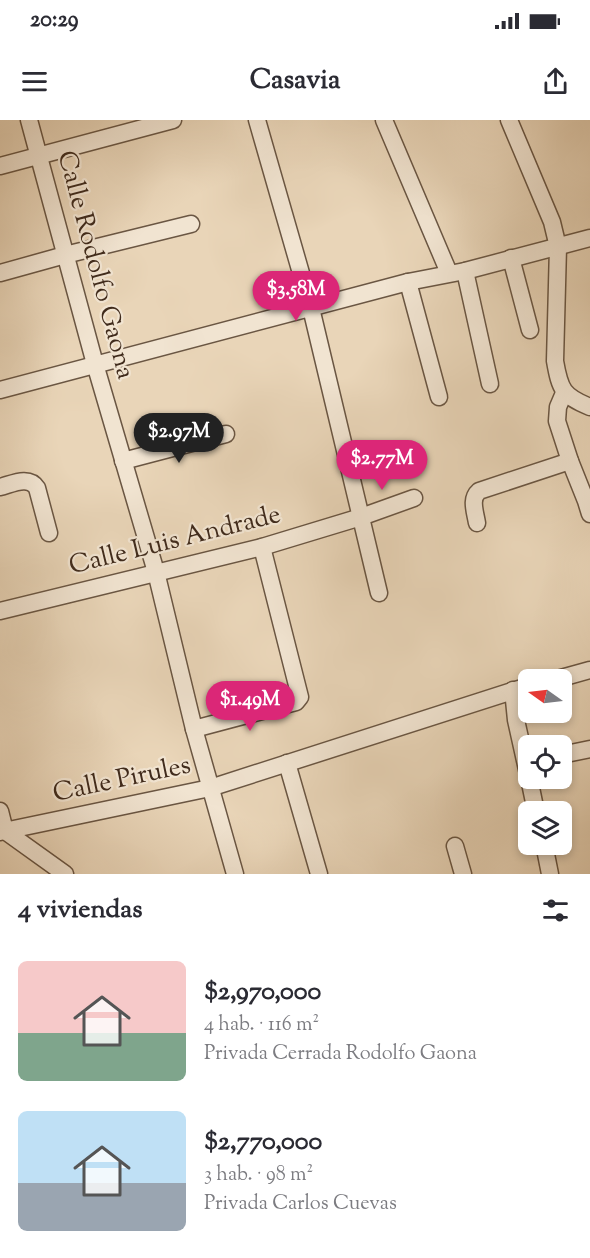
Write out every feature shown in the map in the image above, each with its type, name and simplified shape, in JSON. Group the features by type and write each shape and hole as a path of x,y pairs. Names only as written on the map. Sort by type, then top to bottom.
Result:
{"street":[{"name":"Calle Rodolfo Gaona","path":"29,120 95,364 156,572 194,729 235,874"},
{"path":"0,166 173,120"},
{"path":"257,120 311,308 379,593"},
{"path":"384,120 457,272 490,384"},
{"path":"509,120 552,222 558,247 555,362 558,377 564,393 575,401 590,407"},
{"path":"0,273 191,224"},
{"path":"0,390 408,282 590,238"},
{"path":"511,258 530,330"},
{"path":"408,282 439,397"},
{"path":"564,393 558,407 557,421 570,461 589,505"},
{"path":"123,461 226,434"},
{"path":"477,523 473,501 479,491 570,461"},
{"path":"0,487 24,481 34,484 49,533"},
{"name":"Calle Luis Andrade","path":"0,611 262,547 361,517 414,498"},
{"path":"194,729 296,702 300,697 262,547"},
{"path":"572,675 590,670"},
{"name":"Calle Pirules","path":"3,831 210,788 518,689"},
{"path":"518,704 516,720 520,735"},
{"path":"572,752 590,748"},
{"path":"287,762 319,874"},
{"path":"0,811 3,831 65,874"},
{"path":"455,846 463,874"},
{"path":"546,855 550,874"}]}
